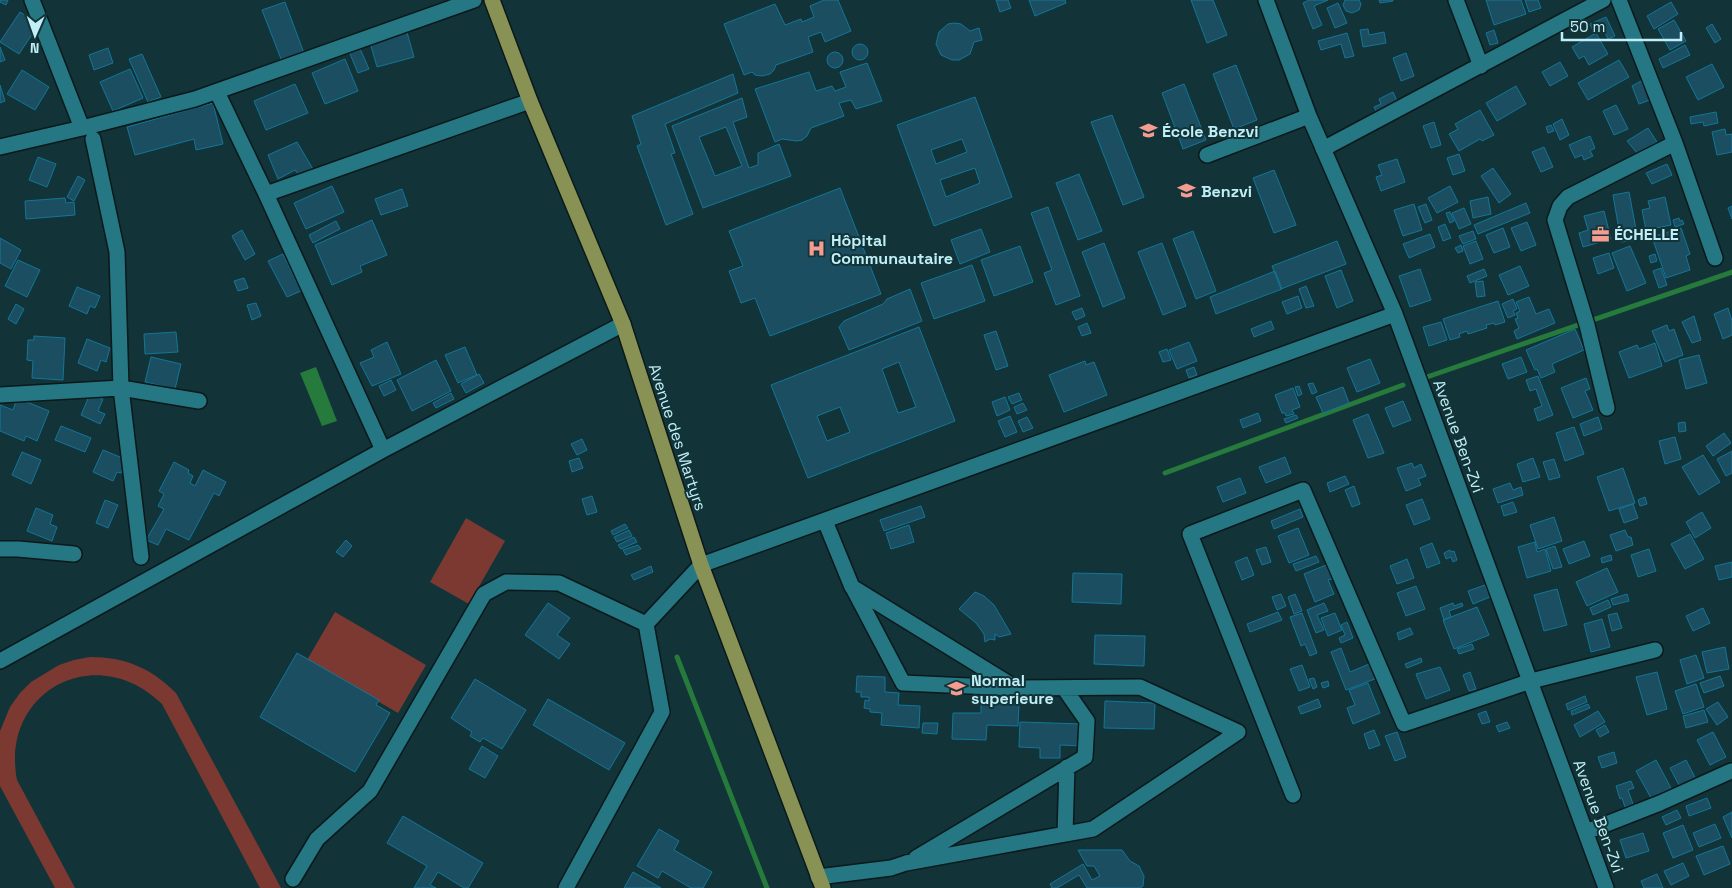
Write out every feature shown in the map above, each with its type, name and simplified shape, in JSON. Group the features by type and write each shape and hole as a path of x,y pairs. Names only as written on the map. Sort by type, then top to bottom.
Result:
{"main road":[{"name":"Avenue des Martyrs","path":"492,0 530,101 623,324 701,565 821,883"}],"street":[{"path":"32,0 87,134 117,252 122,388 141,556"},
{"path":"0,147 87,134 217,92 474,0"},
{"name":"Avenue Ben-Zvi","path":"1266,0 1309,116 1395,314 1606,888"},
{"path":"1456,0 1481,66"},
{"path":"1323,149 1603,0"},
{"path":"1619,0 1675,143 1715,258"},
{"path":"217,92 266,194 383,450"},
{"path":"266,194 530,101"},
{"path":"1207,155 1309,116"},
{"path":"1607,408 1587,324 1555,220 1560,206 1568,197 1675,143"},
{"path":"646,624 701,565 1395,314"},
{"path":"0,661 383,450 623,324"},
{"path":"0,395 122,388 199,401"},
{"path":"1293,795 1190,534 1303,490 1404,724 1531,681 1655,650"},
{"path":"821,883 906,863 1093,829 1238,732 1140,687 1016,688 903,683 852,587 826,521"},
{"path":"0,549 74,554"},
{"path":"294,879 317,839 370,791 484,594 506,582 559,583 646,624"},
{"path":"852,587 1016,688"},
{"path":"566,888 662,712 646,624"},
{"path":"906,863 1085,757 1087,721 1064,688"},
{"path":"1065,834 1067,767"},
{"path":"1586,832 1660,803 1731,771"}],"shaded area":[{"path":"316,367 337,421 322,426 300,373"},
{"path":"466,518 505,541 469,604 430,582"},
{"path":"335,612 426,665 398,713 307,660"},
{"path":"90,657 115,659 137,666 157,677 176,693 281,888 260,888 162,704 136,685 110,676 83,676 59,684 38,700 23,721 16,748 17,780 75,888 55,888 0,786 0,731 10,707 31,682 59,665"}],"building":[{"path":"0,0 8,0 6,5 0,2"},
{"path":"824,0 838,0 851,31 825,42 821,32 808,37 813,52 776,65 770,74 762,76 755,75 752,72 744,75 724,24 775,4 785,25 801,19 802,22 814,17 810,6"},
{"path":"996,0 1008,0 1011,8 1000,12"},
{"path":"1029,0 1065,0 1066,3 1035,16"},
{"path":"1191,0 1213,0 1227,35 1207,43"},
{"path":"1309,0 1328,0 1314,6 1322,25 1313,29 1303,3"},
{"path":"1345,0 1359,0 1361,4 1359,10 1352,13 1346,11 1343,5"},
{"path":"1379,0 1393,0 1393,1 1380,3"},
{"path":"1486,0 1521,0 1526,14 1494,25"},
{"path":"1525,0 1538,0 1541,8 1529,12"},
{"path":"285,2 305,56 283,64 262,10"},
{"path":"1671,2 1678,14 1654,29 1647,16"},
{"path":"1338,3 1347,23 1335,28 1327,8"},
{"path":"20,12 39,24 19,54 0,42"},
{"path":"1606,17 1615,36 1608,39 1603,28 1594,33 1590,24"},
{"path":"1674,20 1686,41 1670,50 1658,29"},
{"path":"948,24 961,24 970,31 979,28 982,40 974,42 970,54 959,60 952,60 941,55 936,44 939,32"},
{"path":"1712,24 1721,39 1715,43 1706,28"},
{"path":"406,29 414,57 377,67 369,39"},
{"path":"1368,29 1369,35 1384,32 1386,43 1363,47 1360,30"},
{"path":"1494,30 1498,43 1490,45 1486,33"},
{"path":"1347,33 1354,56 1345,58 1341,44 1321,50 1318,41"},
{"path":"1596,33 1608,54 1589,65 1584,56 1579,59 1572,47"},
{"path":"358,44 369,69 358,73 348,49"},
{"path":"860,44 866,46 868,52 866,58 860,60 854,58 852,52 854,46"},
{"path":"1685,45 1690,55 1663,68 1659,59"},
{"path":"0,47 5,60 0,62"},
{"path":"108,48 113,63 94,70 89,55"},
{"path":"835,52 841,54 843,60 841,66 835,68 829,66 827,60 829,54"},
{"path":"1406,53 1414,76 1401,81 1393,58"},
{"path":"142,54 161,97 148,102 129,59"},
{"path":"345,59 358,91 325,104 312,73"},
{"path":"1619,60 1629,77 1588,100 1578,83"},
{"path":"1560,62 1568,76 1550,86 1542,72"},
{"path":"867,63 882,101 856,109 851,100 839,103 844,116 811,128 807,136 802,140 782,139 775,142 755,89 809,72 816,91 832,86 835,91 846,87 840,72"},
{"path":"1712,64 1724,87 1698,100 1686,77"},
{"path":"1236,65 1257,120 1234,129 1213,74"},
{"path":"130,69 143,98 113,111 100,82"},
{"path":"22,70 49,87 35,110 7,94"},
{"path":"733,74 738,93 665,124 675,153 671,154 693,214 666,225 637,146 641,144 632,116"},
{"path":"1641,81 1650,100 1639,104 1632,86"},
{"path":"295,84 308,113 266,130 254,101"},
{"path":"1184,84 1206,140 1183,149 1162,93"},
{"path":"0,85 5,101 0,103"},
{"path":"1516,86 1526,104 1497,121 1486,103"},
{"path":"1393,92 1398,103 1377,113 1374,107 1381,104 1379,99"},
{"path":"975,97 1012,197 934,226 897,125","holes":["962,139 967,152 936,164 931,150","975,168 980,183 946,197 940,180"]},
{"path":"742,98 747,117 733,122 749,168 758,165 758,153 779,144 791,176 703,208 672,126","holes":["726,127 742,166 715,176 699,137"]},
{"path":"213,103 223,144 196,150 194,139 135,155 127,127"},
{"path":"1616,105 1628,129 1614,135 1603,111"},
{"path":"1480,110 1494,135 1482,141 1480,139 1459,151 1449,134 1458,129 1455,124"},
{"path":"1716,112 1718,123 1704,126 1703,122 1691,124 1690,117"},
{"path":"1112,115 1144,197 1123,205 1091,122"},
{"path":"1562,119 1569,135 1560,140 1553,124"},
{"path":"1434,122 1441,145 1431,148 1423,126"},
{"path":"1551,125 1554,131 1548,133 1546,127"},
{"path":"1648,128 1657,142 1637,153 1627,141"},
{"path":"1725,129 1726,135 1732,134 1732,152 1717,155 1712,132"},
{"path":"1590,136 1595,148 1590,151 1593,156 1584,160 1582,155 1575,158 1569,145"},
{"path":"297,142 314,171 301,178 295,170 278,179 268,155"},
{"path":"1544,147 1553,167 1541,172 1532,152"},
{"path":"1459,154 1465,171 1453,175 1447,158"},
{"path":"38,157 56,164 47,187 29,180"},
{"path":"1397,159 1405,182 1381,191 1376,177 1382,175 1378,165"},
{"path":"1667,164 1672,175 1652,184 1646,173"},
{"path":"1493,168 1511,194 1499,203 1481,176"},
{"path":"1274,170 1296,225 1274,233 1253,178"},
{"path":"1079,174 1102,231 1078,240 1056,183"},
{"path":"78,176 85,180 74,201 67,197"},
{"path":"332,186 344,212 306,229 294,203"},
{"path":"1450,186 1458,202 1437,213 1428,198"},
{"name":"Hôpital Communautaire","path":"840,188 881,294 770,336 755,298 741,303 729,271 743,266 729,231"},
{"path":"402,189 408,206 381,215 375,199"},
{"path":"1629,192 1638,240 1621,242 1613,195"},
{"path":"1488,197 1491,214 1473,218 1470,201"},
{"path":"1665,197 1671,225 1646,230 1642,210 1650,208 1648,201"},
{"path":"65,198 66,203 74,202 75,215 26,219 25,201"},
{"path":"1526,203 1530,213 1478,234 1474,225"},
{"path":"1414,204 1422,230 1403,236 1394,210"},
{"path":"1426,204 1432,220 1425,223 1418,207"},
{"path":"1732,206 1732,219 1728,208"},
{"path":"1048,207 1080,296 1056,305 1044,273 1052,270 1031,213"},
{"path":"1464,208 1471,224 1459,229 1452,213"},
{"path":"1604,211 1611,239 1583,247 1579,233 1588,230 1584,216"},
{"path":"1450,212 1454,221 1450,223 1446,213"},
{"path":"1679,218 1684,224 1675,227 1673,220"},
{"path":"372,220 387,255 360,266 362,272 332,285 315,245"},
{"path":"336,221 340,229 313,243 309,235"},
{"path":"1527,222 1536,245 1521,251 1511,228"},
{"path":"1445,224 1451,238 1443,241 1438,227"},
{"path":"1503,228 1510,247 1494,253 1486,235"},
{"path":"1681,228 1690,254 1686,256 1690,270 1666,278 1652,237"},
{"path":"981,229 990,252 960,264 951,240"},
{"path":"242,230 255,254 245,260 232,236"},
{"path":"1193,231 1216,291 1196,299 1173,239"},
{"path":"1473,231 1476,239 1463,244 1459,236"},
{"path":"1430,234 1435,247 1409,258 1403,244"},
{"path":"0,238 21,250 11,269 0,263"},
{"path":"1337,241 1346,264 1281,289 1272,266"},
{"path":"1476,241 1483,259 1470,264 1463,246"},
{"path":"1104,243 1125,298 1103,307 1082,252"},
{"path":"1162,243 1186,306 1163,315 1138,252"},
{"path":"1461,245 1463,251 1458,253 1455,248"},
{"path":"1020,246 1033,282 994,296 981,260"},
{"path":"1630,246 1646,283 1627,291 1612,253"},
{"path":"1609,253 1614,268 1598,274 1593,258"},
{"path":"283,254 301,291 287,297 268,261"},
{"path":"1655,254 1657,261 1651,263 1649,256"},
{"path":"18,260 40,270 27,297 5,286"},
{"path":"972,265 985,301 934,319 921,283"},
{"path":"1520,266 1529,286 1508,295 1499,275"},
{"path":"1661,268 1667,285 1659,288 1653,271"},
{"path":"1420,269 1431,300 1410,307 1399,276"},
{"path":"1484,269 1487,276 1470,283 1467,276"},
{"path":"1341,270 1353,301 1337,308 1325,276"},
{"path":"1275,271 1282,289 1216,314 1210,297"},
{"path":"244,278 248,288 238,291 234,281"},
{"path":"1483,281 1485,296 1477,297 1475,282"},
{"path":"1306,286 1314,306 1306,308 1299,289"},
{"path":"77,287 100,296 95,308 90,306 87,314 69,306"},
{"path":"910,289 922,321 849,350 839,327 844,321 883,304 887,299"},
{"path":"1298,296 1302,308 1287,314 1282,302"},
{"path":"1529,297 1536,314 1549,309 1555,323 1517,339 1514,331 1519,328 1515,319 1518,318 1516,313 1520,311 1516,302"},
{"path":"1513,299 1517,309 1513,311 1515,315 1508,318 1502,304"},
{"path":"1498,301 1505,322 1486,325 1487,328 1468,334 1467,331 1459,334 1460,337 1450,340 1443,319"},
{"path":"256,303 261,316 252,320 247,305"},
{"path":"16,304 24,309 16,324 8,319"},
{"path":"1082,308 1085,316 1076,320 1072,312"},
{"path":"1728,308 1732,321 1732,335 1723,339 1714,314"},
{"path":"1694,316 1701,340 1692,343 1682,322"},
{"path":"1271,321 1274,329 1254,337 1251,329"},
{"path":"1441,322 1447,340 1429,346 1423,327"},
{"path":"1087,323 1091,333 1082,336 1078,327"},
{"path":"1667,325 1669,331 1674,329 1683,355 1665,362 1652,331"},
{"path":"919,327 955,421 808,478 771,385","holes":["899,362 916,407 898,413 882,369","840,407 850,432 827,441 817,416"]},
{"path":"1575,329 1584,350 1552,364 1555,372 1541,378 1537,369 1535,370 1526,350"},
{"path":"996,331 1008,366 996,370 984,335"},
{"path":"176,332 178,352 145,354 144,334"},
{"path":"34,336 65,338 63,380 32,378 33,361 27,360 28,340 34,340"},
{"path":"87,339 110,348 106,362 101,360 97,371 78,363"},
{"path":"387,342 401,374 372,386 360,363 374,357 371,350"},
{"path":"1189,342 1197,361 1177,369 1169,350"},
{"path":"1655,343 1662,366 1629,378 1619,352 1637,345 1639,349"},
{"path":"465,347 477,375 458,383 445,355"},
{"path":"1167,349 1171,360 1163,362 1159,352"},
{"path":"1699,355 1707,383 1686,389 1679,360"},
{"path":"151,357 181,364 175,389 145,382"},
{"path":"1521,357 1527,372 1508,379 1502,364"},
{"path":"1370,359 1380,383 1357,392 1347,368"},
{"path":"436,360 451,391 412,411 397,380"},
{"path":"1085,361 1086,365 1094,362 1107,395 1064,412 1049,375"},
{"path":"1194,367 1197,375 1189,378 1186,370"},
{"path":"479,374 484,383 466,393 461,384"},
{"path":"1538,376 1553,415 1538,421 1534,409 1542,406 1536,389 1530,391 1526,380"},
{"path":"1586,378 1590,389 1585,391 1593,410 1573,418 1561,388"},
{"path":"391,380 396,390 384,396 379,386"},
{"path":"1313,383 1317,392 1312,394 1308,384"},
{"path":"1299,386 1302,394 1298,396 1295,387"},
{"path":"1343,387 1349,403 1323,413 1316,397"},
{"path":"1293,388 1300,407 1292,410 1294,414 1286,416 1285,413 1282,413 1275,395"},
{"path":"451,393 454,399 436,408 433,403"},
{"path":"1019,393 1022,400 1012,404 1008,397"},
{"path":"90,394 103,399 98,411 105,414 100,424 81,415"},
{"path":"1005,397 1010,410 997,416 992,402"},
{"path":"17,398 49,411 37,441 26,436 24,441 0,431 0,405 13,410"},
{"path":"1403,401 1411,420 1393,427 1385,408"},
{"path":"1023,403 1027,410 1017,414 1014,407"},
{"path":"1258,413 1261,421 1243,428 1240,420"},
{"path":"1368,414 1384,453 1368,458 1353,420"},
{"path":"1296,415 1298,418 1286,423 1284,419"},
{"path":"1010,416 1017,432 1005,437 998,421"},
{"path":"1027,417 1033,428 1023,432 1018,421"},
{"path":"1598,417 1602,429 1584,436 1580,424"},
{"path":"1685,422 1686,431 1679,432 1678,423"},
{"path":"61,426 91,438 85,452 55,440"},
{"path":"1574,427 1584,454 1565,461 1556,433"},
{"path":"1724,433 1731,443 1713,456 1706,446"},
{"path":"1675,437 1681,459 1665,464 1659,441"},
{"path":"582,439 587,450 577,455 571,444"},
{"path":"103,450 127,460 121,473 117,472 113,481 93,472"},
{"path":"1732,451 1732,473 1726,476 1717,459"},
{"path":"22,452 41,460 31,484 12,475"},
{"path":"1703,455 1720,482 1699,495 1682,467"},
{"path":"1285,457 1291,473 1266,483 1259,467"},
{"path":"579,458 583,468 572,472 569,461"},
{"path":"1533,458 1540,477 1523,482 1517,464"},
{"path":"1554,459 1560,477 1549,480 1543,462"},
{"path":"174,462 189,470 188,473 193,476 190,483 195,486 203,470 226,482 219,496 214,493 189,540 166,529 158,545 146,540 164,509 158,506 164,494 159,491"},
{"path":"1412,463 1414,468 1421,464 1426,476 1418,479 1421,485 1406,491 1397,468"},
{"path":"1623,468 1635,503 1609,511 1597,477"},
{"path":"1345,476 1349,484 1330,492 1327,483"},
{"path":"1240,478 1246,493 1223,502 1217,487"},
{"path":"1510,483 1513,490 1521,487 1523,495 1498,503 1493,489"},
{"path":"1354,486 1360,504 1352,507 1345,490"},
{"path":"592,496 597,512 587,515 582,499"},
{"path":"1645,497 1647,504 1640,506 1638,500"},
{"path":"1422,499 1430,519 1414,525 1406,505"},
{"path":"105,500 118,505 108,528 96,523"},
{"path":"1513,502 1517,512 1504,516 1501,506"},
{"path":"1633,504 1638,518 1624,523 1619,509"},
{"path":"921,506 925,517 884,531 880,520"},
{"path":"36,508 53,515 50,524 57,527 52,541 27,531"},
{"path":"1300,509 1303,517 1274,529 1271,521"},
{"path":"1702,512 1711,528 1695,538 1686,522"},
{"path":"1554,517 1562,541 1538,549 1530,525"},
{"path":"625,524 628,528 613,535 611,531"},
{"path":"909,525 914,542 891,549 886,533"},
{"path":"1298,528 1309,555 1289,563 1278,536"},
{"path":"629,530 632,536 617,542 614,537"},
{"path":"1625,530 1628,537 1631,537 1633,545 1616,551 1610,535"},
{"path":"1690,534 1704,559 1685,569 1671,544"},
{"path":"634,537 637,542 621,549 618,545"},
{"path":"346,540 352,546 343,557 336,552"},
{"path":"1584,541 1590,556 1569,564 1563,549"},
{"path":"1535,542 1537,552 1545,549 1551,571 1527,578 1518,547"},
{"path":"1432,543 1440,563 1427,568 1420,548"},
{"path":"638,545 641,549 626,555 623,550"},
{"path":"1555,546 1562,567 1553,569 1546,549"},
{"path":"1266,547 1271,562 1262,565 1256,550"},
{"path":"1649,549 1656,571 1638,577 1631,555"},
{"path":"1450,550 1451,552 1454,551 1457,560 1453,562 1451,557 1446,559 1444,553"},
{"path":"1611,555 1612,560 1602,563 1601,558"},
{"path":"1316,556 1319,562 1296,571 1293,564"},
{"path":"1247,557 1254,575 1242,580 1235,562"},
{"path":"1407,559 1414,578 1397,584 1390,566"},
{"path":"1732,562 1732,577 1719,580 1715,566"},
{"path":"1326,565 1332,579 1328,580 1334,594 1315,602 1304,574"},
{"path":"651,566 653,572 634,580 631,575"},
{"path":"1607,568 1618,592 1587,606 1576,582"},
{"path":"1073,573 1122,574 1121,604 1072,602"},
{"path":"1485,585 1490,597 1473,604 1468,591"},
{"path":"1416,586 1425,609 1406,616 1397,593"},
{"path":"1557,589 1567,625 1544,631 1534,595"},
{"path":"975,592 984,596 994,605 1011,634 999,637 995,634 995,640 990,639 985,642 984,634 976,623 959,609"},
{"path":"1281,594 1286,606 1277,610 1272,597"},
{"path":"1295,594 1302,611 1294,614 1288,597"},
{"path":"1627,594 1629,601 1613,605 1611,599"},
{"path":"1608,600 1611,607 1593,615 1590,608"},
{"path":"548,603 570,618 557,635 570,644 559,659 525,635"},
{"path":"1324,603 1328,611 1317,615 1324,630 1316,633 1307,610"},
{"path":"1453,603 1454,606 1462,603 1463,606 1449,611 1451,617 1444,620 1440,608"},
{"path":"1477,607 1489,635 1454,649 1443,620"},
{"path":"1703,608 1710,623 1693,631 1686,616"},
{"path":"1278,612 1282,620 1250,632 1247,624"},
{"path":"1302,613 1317,653 1310,656 1305,644 1301,646 1290,617"},
{"path":"1335,613 1342,630 1328,636 1321,618"},
{"path":"1617,613 1622,628 1612,631 1608,615"},
{"path":"1602,619 1610,647 1591,652 1584,624"},
{"path":"1347,622 1353,638 1341,643 1339,638 1345,635 1341,625"},
{"path":"1410,628 1413,634 1399,640 1397,633"},
{"path":"1095,635 1145,636 1144,666 1094,664"},
{"path":"1472,644 1474,649 1459,654 1457,649"},
{"path":"1725,647 1729,669 1707,673 1702,652"},
{"path":"1341,648 1350,672 1374,662 1380,677 1346,690 1331,652"},
{"path":"297,653 379,700 376,705 390,713 355,772 260,717"},
{"path":"1696,655 1704,678 1687,684 1680,660"},
{"path":"1421,658 1422,662 1407,668 1405,664"},
{"path":"1302,665 1310,687 1299,691 1290,669"},
{"path":"1440,667 1450,690 1426,699 1416,674"},
{"path":"1470,672 1476,689 1469,691 1463,675"},
{"path":"1657,672 1667,709 1647,715 1636,677"},
{"path":"857,676 885,677 885,692 899,693 898,705 920,706 919,728 881,725 882,713 870,712 870,709 864,708 865,700 869,701 869,697 861,697 861,692 856,692"},
{"path":"1720,676 1724,686 1704,693 1700,683"},
{"path":"1314,678 1317,687 1313,689 1309,679"},
{"path":"475,679 526,710 502,749 483,738 480,742 470,736 472,732 451,718"},
{"path":"1328,681 1329,686 1323,688 1321,683"},
{"path":"1368,683 1380,713 1353,724 1347,708 1355,705 1349,690"},
{"path":"1696,684 1704,707 1683,714 1675,691"},
{"path":"1585,696 1587,702 1568,710 1566,704"},
{"path":"548,699 625,743 609,770 533,725"},
{"path":"1318,699 1321,707 1301,714 1298,707"},
{"path":"981,701 1019,703 1018,726 987,725 986,740 952,739 953,713 981,713"},
{"path":"1105,701 1155,703 1154,729 1104,728"},
{"path":"1718,702 1728,717 1717,725 1706,709"},
{"path":"1588,704 1590,708 1572,715 1571,711"},
{"path":"1704,710 1708,722 1686,728 1683,716"},
{"path":"1486,711 1490,722 1482,724 1478,714"},
{"path":"1598,711 1605,722 1580,737 1574,725"},
{"path":"1020,722 1082,724 1082,746 1060,745 1060,758 1040,758 1040,748 1019,747"},
{"path":"1507,722 1510,728 1499,732 1496,726"},
{"path":"923,723 938,723 937,734 922,733"},
{"path":"1605,725 1609,732 1600,737 1596,730"},
{"path":"1374,730 1380,745 1369,749 1364,734"},
{"path":"1397,732 1406,757 1395,761 1385,736"},
{"path":"1713,732 1726,757 1710,765 1697,740"},
{"path":"482,746 498,756 485,778 469,769"},
{"path":"1614,752 1617,763 1602,768 1598,757"},
{"path":"1656,760 1671,788 1651,798 1636,771"},
{"path":"1686,760 1697,781 1681,789 1670,768"},
{"path":"1631,781 1634,788 1628,790 1633,804 1625,807 1616,786"},
{"path":"1707,798 1711,808 1689,816 1686,806"},
{"path":"1677,810 1681,818 1666,825 1662,817"},
{"path":"1732,812 1732,838 1723,817"},
{"path":"403,816 483,863 468,888 464,888 438,872 430,885 436,888 414,888 427,866 387,843"},
{"path":"1715,824 1721,838 1699,847 1693,833"},
{"path":"1683,825 1693,850 1673,858 1663,833"},
{"path":"659,829 679,841 674,850 712,872 703,888 691,888 662,871 658,878 637,866"},
{"path":"1643,833 1649,851 1626,858 1620,840"},
{"path":"1723,846 1730,864 1704,875 1696,856"},
{"path":"1078,850 1122,850 1130,861 1139,866 1144,876 1143,886 1140,888 1087,888 1079,875 1057,888 1052,888 1050,884 1083,864 1092,880 1100,876 1094,866 1087,866"},
{"path":"1683,863 1689,876 1671,885 1664,871"},
{"path":"633,872 661,888 624,888"},
{"path":"1657,874 1663,888 1644,888 1641,881"}],"waterway":[{"path":"1424,378 1732,272"},
{"path":"1165,473 1403,385"},
{"path":"677,657 767,888"}],"place":[{"name":"École Benzvi","path":"1148,131"},
{"name":"Benzvi","path":"1187,191"},
{"name":"ÉCHELLE","path":"1600,234"},
{"name":"Hôpital Communautaire","path":"817,249"},
{"name":"Normal superieure","path":"957,689"}]}
